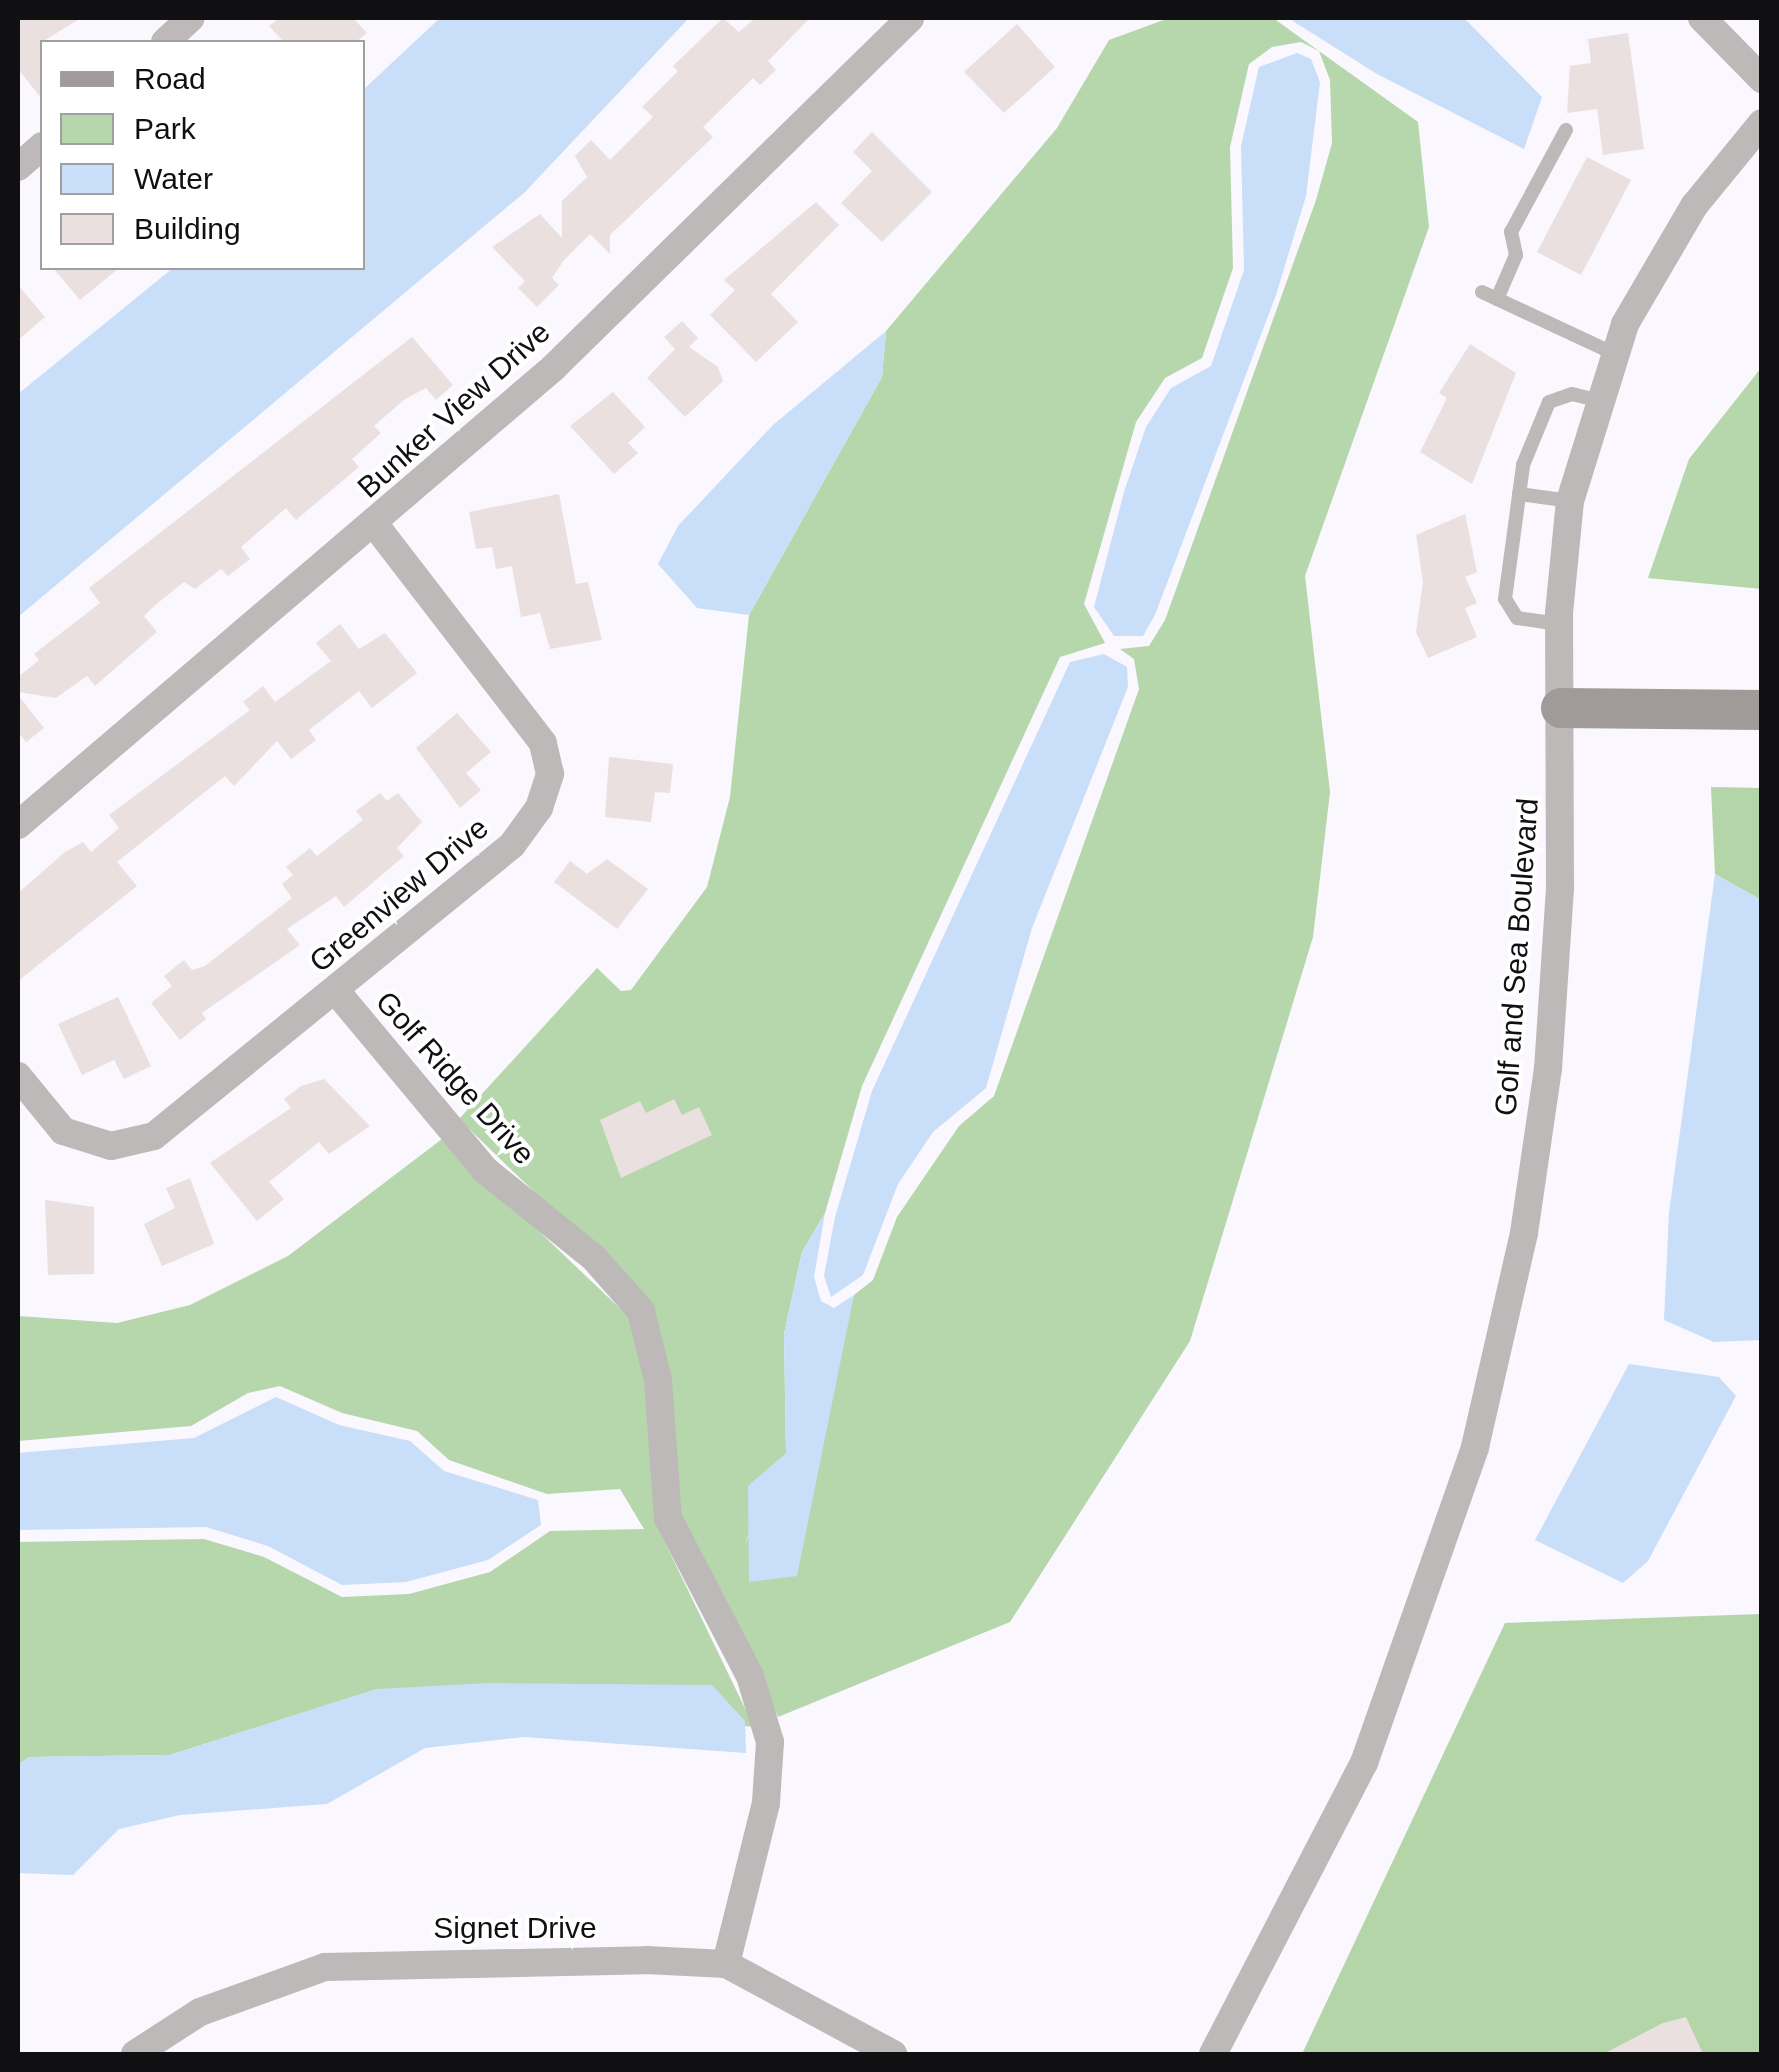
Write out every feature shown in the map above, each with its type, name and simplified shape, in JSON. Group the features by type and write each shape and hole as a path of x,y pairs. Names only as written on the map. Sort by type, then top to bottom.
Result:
{"street":[{"path":"167,40 191,18"},
{"name":"Bunker View Drive","path":"18,825 375,525 553,368 910,18"},
{"path":"1702,18 1762,79"},
{"name":"Golf and Sea Boulevard","path":"1212,2054 1364,1763 1476,1447 1524,1233 1548,1069 1561,708 1560,624 1570,501 1596,400 1614,353 1694,206 1762,123"},
{"path":"18,167 40,148"},
{"name":"Greenview Drive","path":"18,1076 63,1131 110,1146 154,1136 336,992 512,845 540,808 550,774 525,712 375,525"},
{"path":"1561,708 1762,710"},
{"name":"Golf Ridge Drive","path":"336,992 485,1170 594,1258 641,1311 658,1380 668,1518 750,1676 770,1742 766,1803 726,1964"},
{"name":"Signet Drive","path":"135,2054 200,2012 325,1968 726,1964 894,2054"}],"lane":[{"path":"1497,299 1516,255 1510,232 1566,130"},
{"path":"1482,292 1614,353"},
{"path":"1560,624 1516,618 1505,599 1519,494 1549,402 1572,394 1596,400"},
{"path":"1519,494 1570,501"}],"green space":[{"path":"1169,18 1273,18 1418,122 1429,227 1305,576 1330,792 1313,937 1190,1341 1010,1622 778,1717 680,1515 653,1307 459,1119 597,968 621,991 631,990 707,887 730,797 749,615 882,377 886,331 1057,128 1109,40","holes":["1301,42 1319,51 1330,80 1332,143 1316,200 1165,620 1149,646 1120,649 1134,659 1139,689 994,1096 959,1126 897,1217 873,1280 854,1295 832,1380 744,1545 786,1453 784,1334 802,1252 825,1213 862,1086 1060,657 1105,643 1084,604 1136,422 1165,378 1202,358 1233,268 1230,147 1249,64 1272,47"]},
{"path":"1761,368 1761,589 1648,578 1689,459"},
{"path":"1711,787 1761,788 1761,900 1715,874"},
{"path":"442,1139 630,1318 645,1382 656,1524 754,1727 377,1689 170,1755 29,1757 18,1765 18,1542 204,1539 264,1557 342,1597 409,1594 490,1572 550,1531 644,1529 620,1489 547,1494 449,1460 417,1431 342,1413 280,1386 248,1393 191,1426 18,1441 18,1316 117,1323 190,1305 288,1256"},
{"path":"1761,1614 1761,2054 1302,2054 1505,1623"}],"water":[{"path":"440,18 689,18 525,192 18,617 18,394 171,270 365,270 365,88"},
{"path":"1288,18 1464,18 1542,97 1524,149 1377,74"},
{"path":"1297,53 1311,59 1320,82 1306,196 1276,295 1155,615 1143,636 1114,636 1094,607 1124,492 1146,427 1171,388 1211,366 1244,270 1241,146 1259,67"},
{"path":"886,331 882,377 749,615 697,608 658,564 678,526 773,425"},
{"path":"1104,654 1127,667 1128,687 1032,928 986,1088 933,1132 898,1184 863,1275 831,1297 824,1276 835,1217 872,1091 1070,662"},
{"path":"1715,874 1761,900 1761,1340 1714,1342 1664,1320 1669,1213"},
{"path":"825,1213 814,1277 821,1301 834,1308 854,1295 797,1576 749,1582 748,1486 786,1453 784,1334 802,1252"},
{"path":"1629,1364 1719,1377 1736,1396 1648,1561 1623,1583 1535,1540"},
{"path":"276,1397 339,1425 410,1441 444,1471 538,1500 541,1525 488,1560 406,1582 342,1585 268,1546 206,1527 18,1530 18,1453 194,1438"},
{"path":"490,1683 712,1685 745,1721 746,1753 524,1737 425,1748 327,1804 180,1815 119,1829 73,1875 18,1873 18,1765 29,1757 170,1755 377,1689"}],"building":[{"path":"18,18 81,18 40,40 40,96 18,69"},
{"path":"279,18 353,18 367,33 358,40 282,40 269,26"},
{"path":"723,18 739,32 755,18 810,18 768,61 776,70 760,85 753,78 703,127 713,137 610,235 610,254 590,234 564,260 552,278 559,285 537,307 518,288 525,281 492,247 540,214 562,238 562,201 587,177 575,156 591,140 610,160 653,117 642,107 678,71 673,66"},
{"path":"1017,24 1055,67 1004,113 964,72"},
{"path":"1628,33 1644,149 1603,155 1597,109 1567,113 1570,66 1591,63 1588,39"},
{"path":"872,132 932,192 882,242 841,203 872,171 853,152"},
{"path":"1587,157 1631,180 1581,275 1537,252"},
{"path":"816,202 839,225 771,294 798,322 756,362 710,315 735,290 724,280"},
{"path":"55,270 117,270 80,300"},
{"path":"18,285 45,317 18,340"},
{"path":"682,321 698,338 689,347 718,367 723,381 685,417 647,378 675,349 664,337"},
{"path":"412,337 453,385 436,400 426,388 405,399 374,426 381,433 352,459 359,467 296,520 286,508 241,547 250,559 228,576 221,569 195,589 184,582 154,606 144,616 157,632 95,686 87,676 56,698 18,692 18,677 39,660 34,654 100,603 89,588"},
{"path":"1470,344 1516,373 1472,484 1420,452 1447,398 1439,393"},
{"path":"613,392 645,427 628,443 638,453 614,474 570,426"},
{"path":"559,494 576,584 588,582 602,640 550,649 540,613 521,617 512,566 496,569 492,547 476,549 469,512"},
{"path":"1465,514 1477,572 1465,577 1477,603 1465,608 1477,637 1428,658 1416,632 1423,582 1416,535"},
{"path":"340,624 359,649 385,633 417,673 372,708 359,691 309,730 316,740 291,759 277,741 234,786 225,776 117,862 137,886 18,981 18,893 65,852 83,842 91,852 119,828 109,815 250,710 243,702 263,686 275,702 331,661 316,643"},
{"path":"18,695 44,728 26,742 18,732"},
{"path":"457,713 491,752 466,773 481,790 460,808 416,748"},
{"path":"609,757 673,764 670,793 655,792 651,822 605,817"},
{"path":"380,793 387,801 398,793 422,822 397,848 404,856 344,907 336,896 287,929 300,945 202,1013 206,1019 180,1040 151,1003 172,986 164,976 184,960 192,970 205,966 292,898 282,884 293,875 286,867 310,848 317,856 363,820 356,811"},
{"path":"607,859 648,889 617,929 554,882 570,861 587,874"},
{"path":"118,997 151,1066 124,1079 114,1060 82,1075 58,1024"},
{"path":"324,1079 370,1126 329,1154 319,1142 269,1182 284,1199 257,1221 210,1163 291,1108 284,1099 301,1086"},
{"path":"674,1099 682,1115 699,1107 712,1135 621,1178 600,1120 640,1101 646,1113"},
{"path":"190,1178 214,1244 162,1266 144,1224 175,1208 166,1188"},
{"path":"45,1200 94,1207 94,1274 48,1275"},
{"path":"1686,2017 1703,2054 1603,2054 1663,2023"}]}
